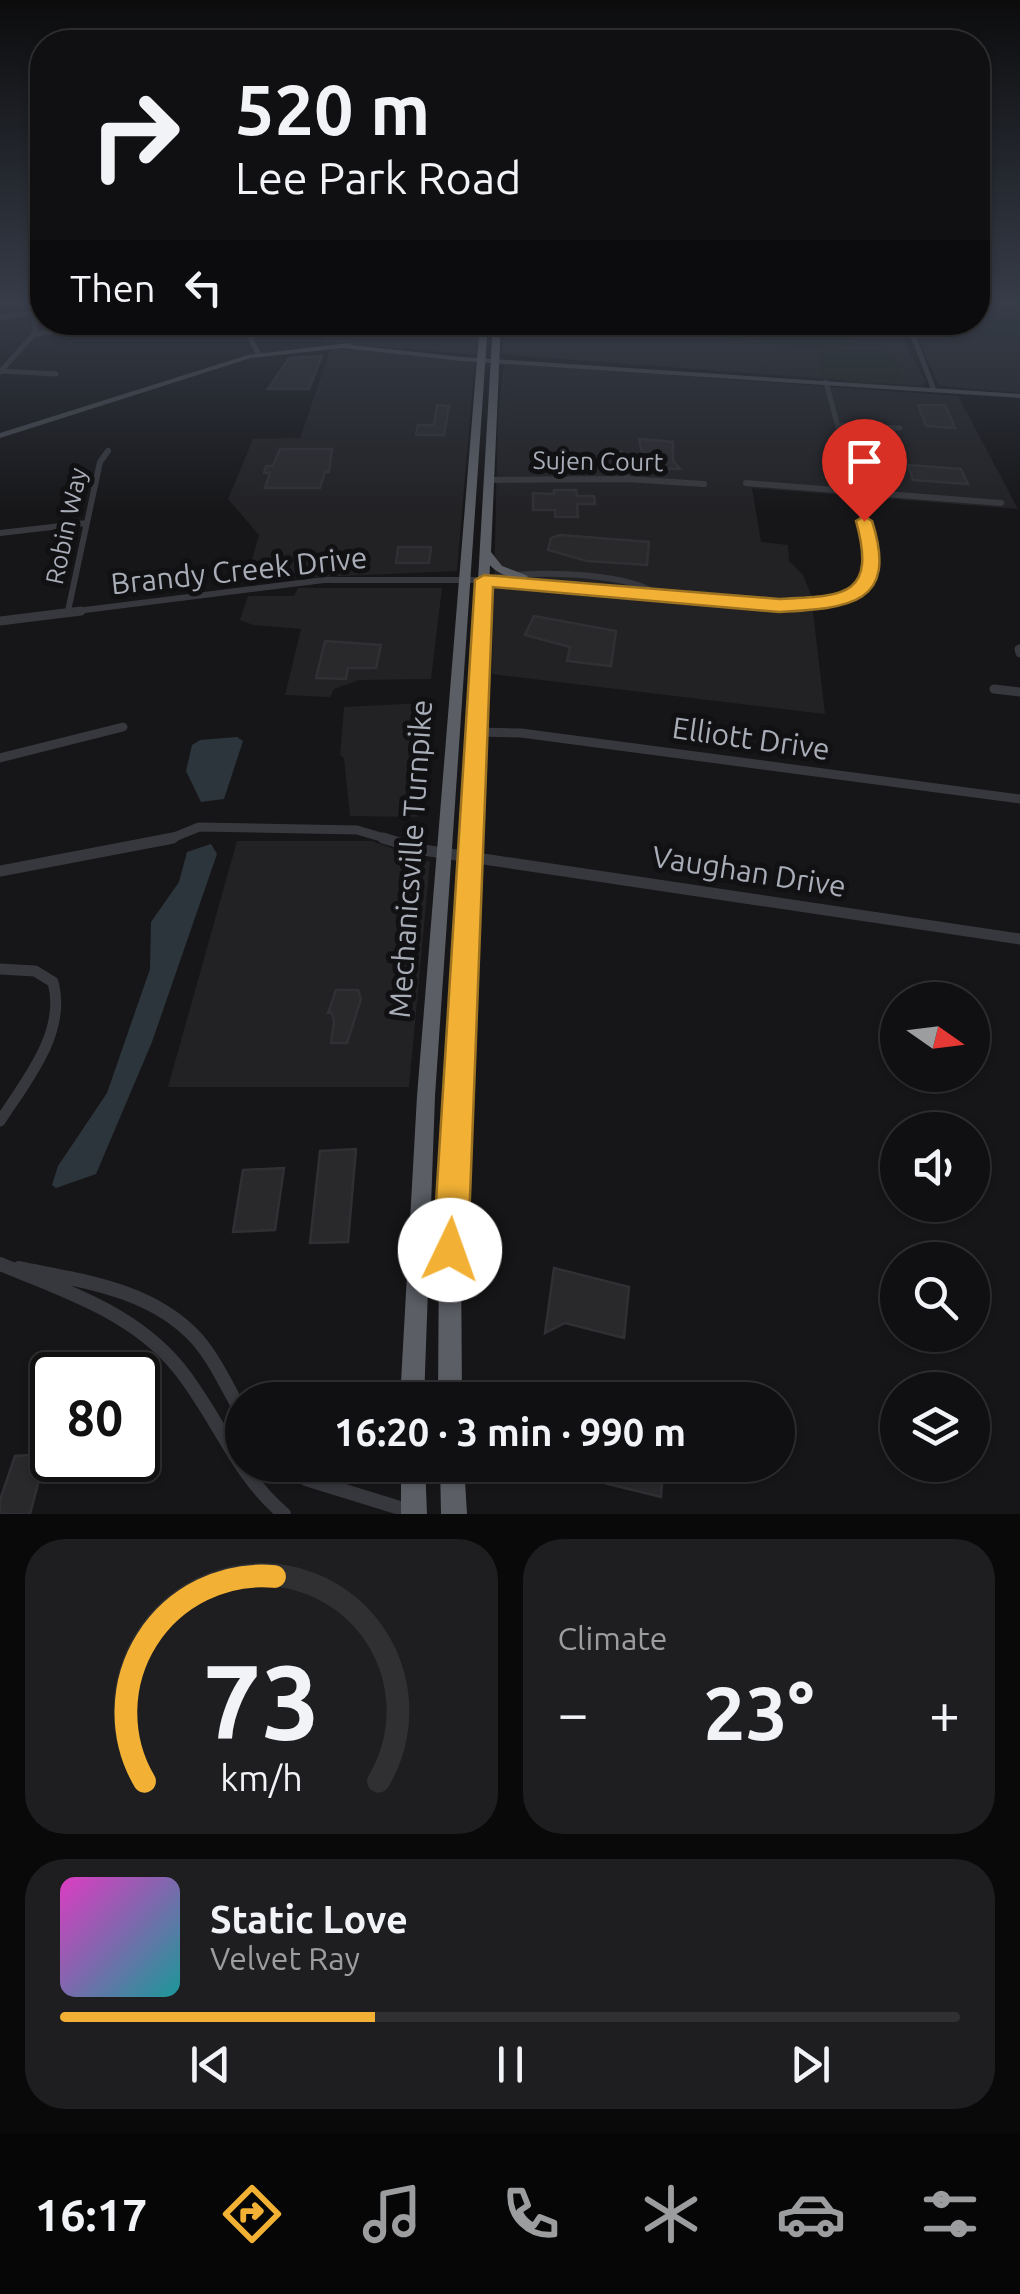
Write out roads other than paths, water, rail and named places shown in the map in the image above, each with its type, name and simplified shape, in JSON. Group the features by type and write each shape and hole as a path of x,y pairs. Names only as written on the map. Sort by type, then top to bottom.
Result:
{"highway":[{"name":"Mechanicsville Turnpike","path":"450,1382 450,1250 476,732 474,580 483,372"},
{"name":"Mechanicsville Turnpike","path":"413,1382 426,1096 444,850 474,580 485,551 490,480 485,372"},
{"path":"485,551 498,568 522,576"},
{"path":"414,1482 415,1512"},
{"path":"453,1482 454,1514"}],"main road":[{"path":"0,436 202,372"},
{"path":"679,372 1020,396"}],"street":[{"path":"0,372 56,374"},
{"path":"927,372 934,390"},
{"path":"474,580 794,606 853,594 870,579 875,563 826,382"},
{"path":"838,425 900,428"},
{"name":"Robin Way","path":"68,611 101,460 108,451"},
{"path":"621,454 627,479"},
{"path":"846,454 888,457"},
{"name":"Sujen Court","path":"490,480 627,479 704,484"},
{"path":"746,483 1001,502"},
{"path":"0,533 87,523"},
{"path":"474,580 496,575 522,576 644,586 656,593"},
{"name":"Brandy Creek Drive","path":"0,620 295,582 474,580"},
{"path":"994,689 1020,692"},
{"path":"0,758 123,728"},
{"name":"Elliott Drive","path":"476,732 521,733 1020,799"},
{"name":"Vaughan Drive","path":"0,871 161,843 199,826 356,830 407,846 1020,939"},
{"path":"0,970 29,970 45,976 59,1000 51,1038 0,1121"},
{"path":"0,1264 137,1295 158,1306 201,1344 225,1384"},
{"path":"0,1264 126,1319 152,1339 182,1372 240,1469 284,1514"},
{"path":"316,1482 415,1512"}]}
